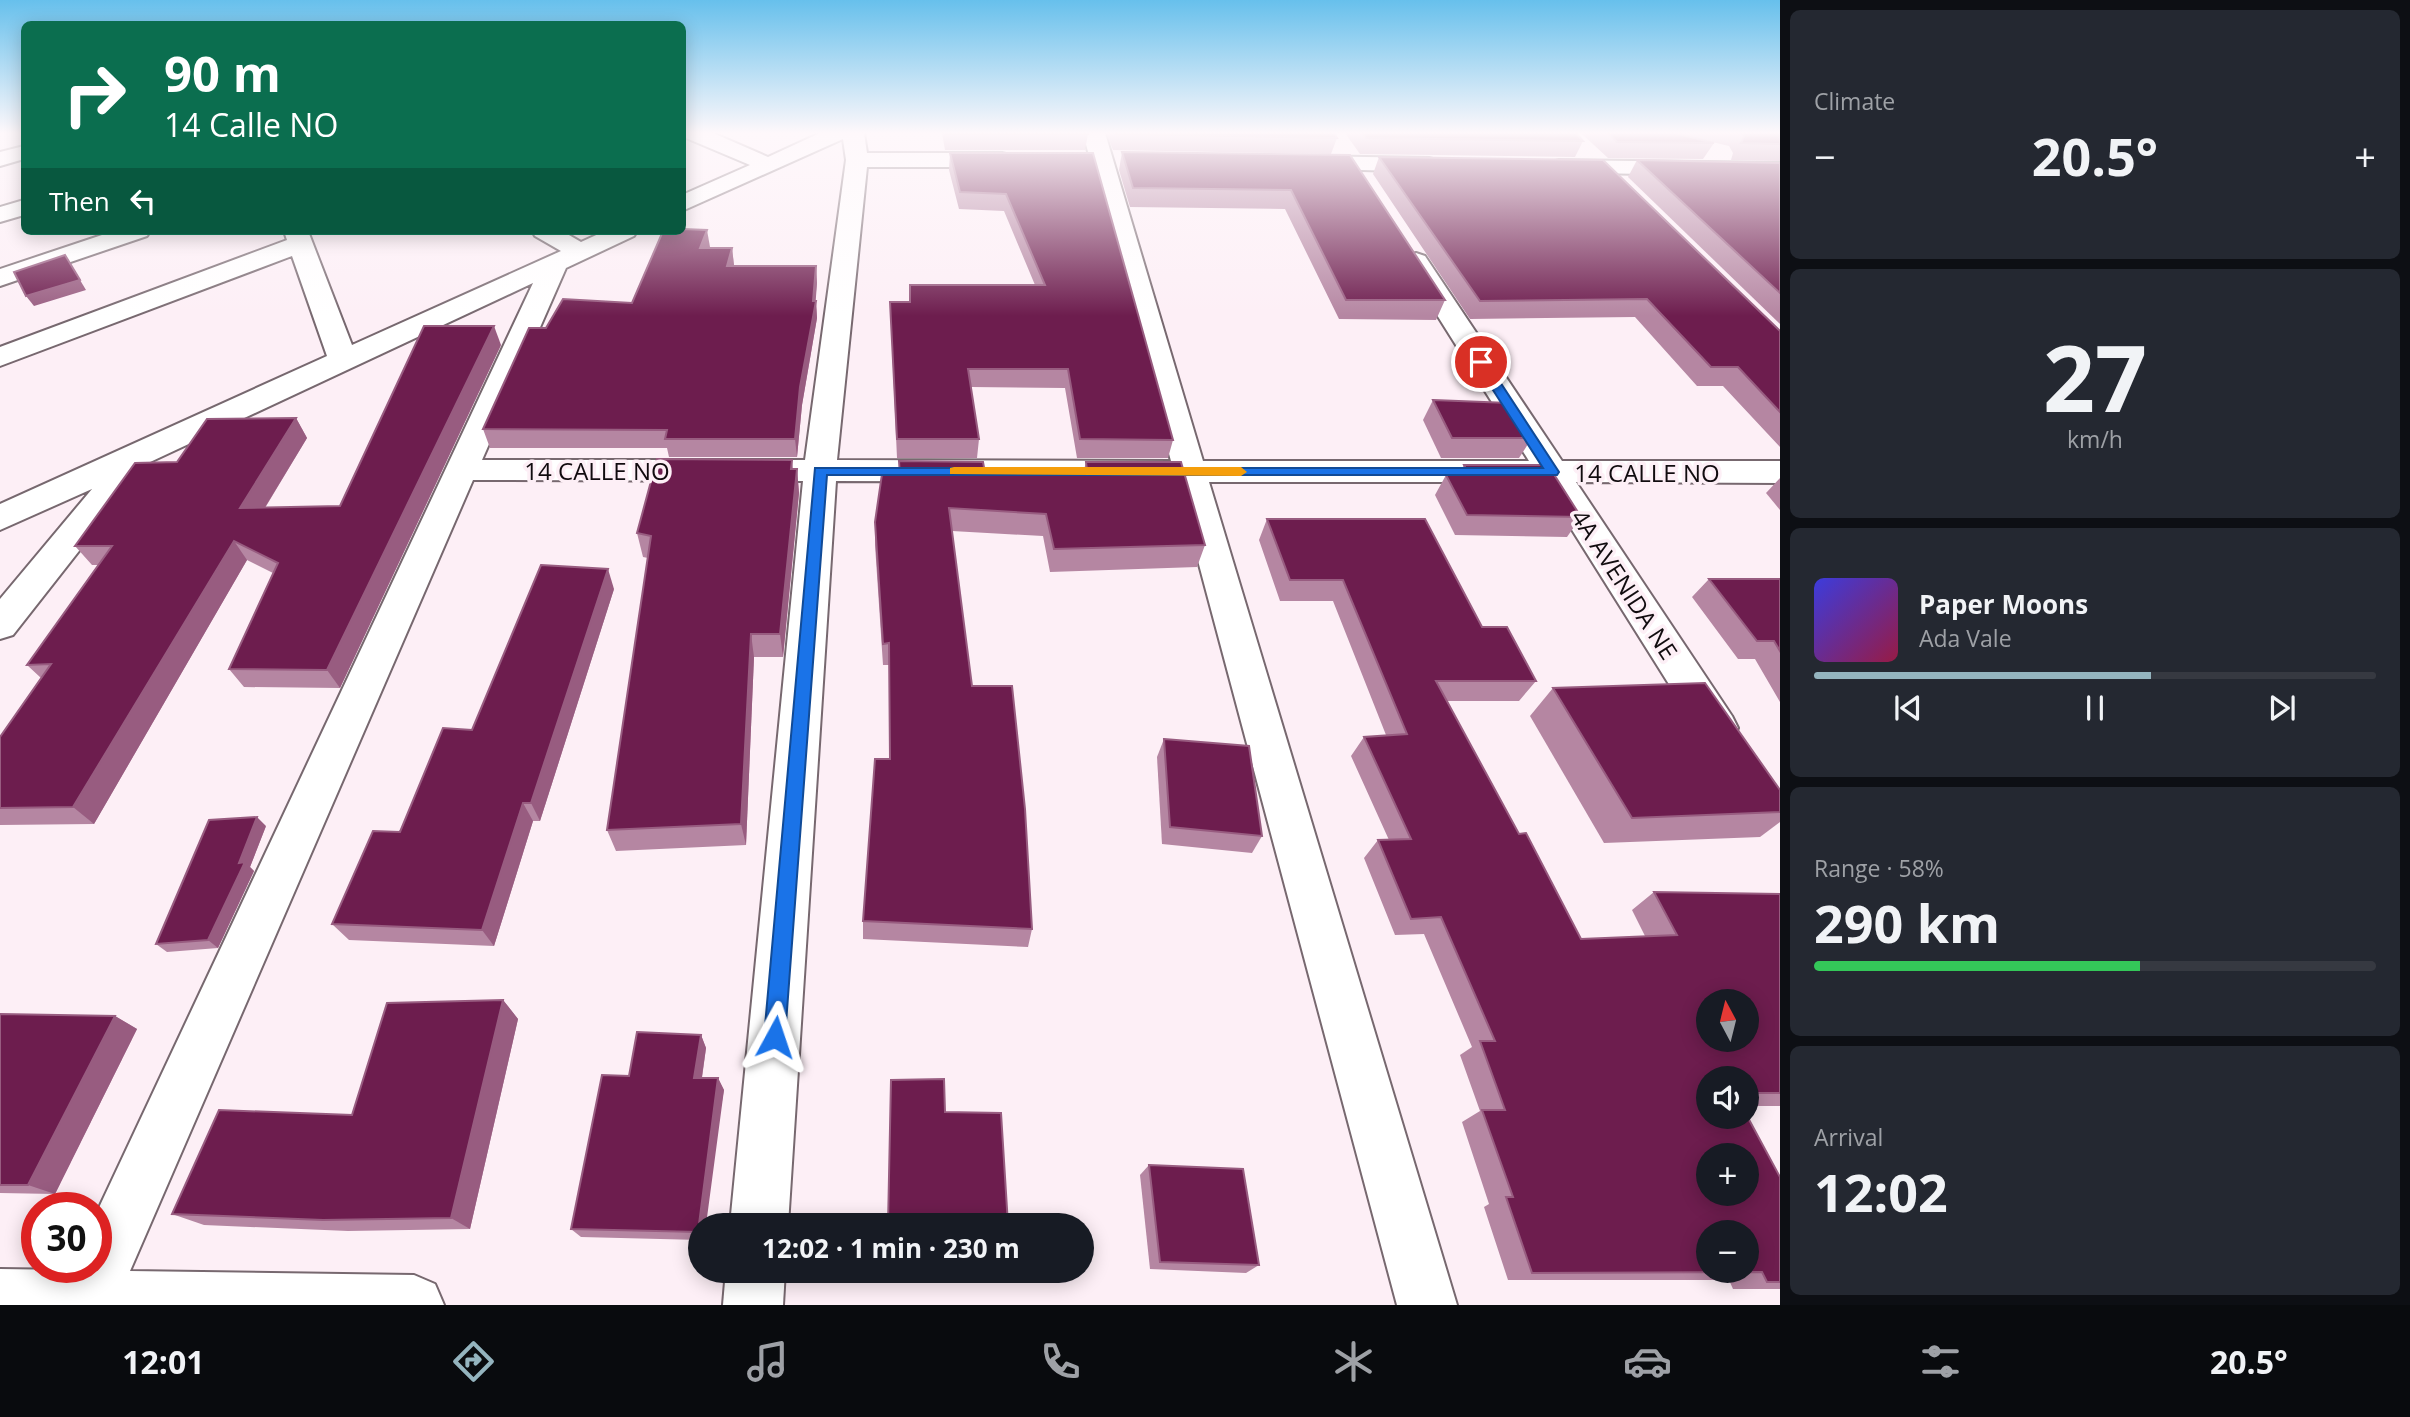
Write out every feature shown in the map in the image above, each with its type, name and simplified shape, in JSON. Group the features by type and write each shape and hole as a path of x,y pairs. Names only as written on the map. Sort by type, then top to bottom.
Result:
{"street":[{"path":"686,202 705,194"},
{"path":"760,1213 844,194"},
{"path":"1112,194 1427,1305"},
{"path":"1371,194 1374,198"},
{"path":"0,215 21,208"},
{"name":"4A AVENIDA NE","path":"1397,232 1734,753"},
{"path":"0,278 126,235"},
{"path":"0,518 343,360 560,249 611,235"},
{"path":"0,357 298,238 343,360"},
{"path":"86,1303 464,470 560,249"},
{"path":"0,625 138,454"},
{"name":"14 CALLE NO","path":"464,470 1780,472"},
{"path":"753,1305 755,1283"},
{"path":"0,1299 86,1303 414,1305"}],"building":[{"path":"1004,194 1104,194 1173,440 1080,439 1068,369 968,369 979,439 897,439 890,302 910,302 910,285 1045,285"},
{"path":"1293,194 1375,194 1445,300 1346,300"},
{"path":"1405,194 1638,194 1780,331 1780,412 1738,367 1711,367 1647,299 1480,301"},
{"path":"1673,194 1780,194 1780,293"},
{"path":"686,229 707,230 700,248 732,248 727,266 816,266 813,301 816,301 800,387 795,439 665,439 667,430 483,429 529,328 546,328 563,299 632,303 661,235 686,235"},
{"path":"65,255 80,280 26,296 14,272"},
{"path":"424,326 494,326 327,670 229,669 278,563 234,541 73,807 0,808 0,737 51,664 27,665 112,546 75,546 135,463 177,462 207,419 296,418 240,508 340,506"},
{"path":"1433,400 1509,403 1532,438 1452,438"},
{"path":"657,459 792,460 791,469 797,469 780,634 751,634 741,824 607,830 651,536 637,533"},
{"path":"899,461 983,462 985,473 1087,470 1086,462 1181,462 1205,545 1054,549 1046,514 949,508 972,686 1012,686 1025,809 1032,929 863,921 875,759 890,759 889,643 883,644 875,522 882,474 900,475"},
{"path":"1464,465 1548,465 1581,517 1467,515 1446,475 1469,475"},
{"path":"1267,519 1425,519 1482,627 1507,627 1536,681 1436,681 1519,834 1526,833 1581,939 1677,935 1654,892 1780,894 1780,1093 1759,1093 1759,1066 1696,1066 1696,1129 1754,1129 1780,1177 1780,1282 1767,1282 1762,1272 1759,1272 1759,1220 1696,1220 1696,1272 1532,1273 1506,1197 1513,1197 1482,1110 1505,1110 1480,1041 1495,1041 1441,917 1411,919 1378,840 1411,839 1364,737 1407,734 1343,580 1290,580"},
{"path":"541,565 608,569 531,803 523,803 482,930 332,924 373,831 400,832 443,728 472,730"},
{"path":"1709,579 1780,579 1780,651 1774,641 1757,641"},
{"path":"1705,683 1780,790 1780,812 1632,818 1553,688"},
{"path":"1164,739 1249,746 1262,836 1170,827"},
{"path":"257,817 239,863 245,862 208,940 156,944 209,820"},
{"path":"503,1000 451,1218 323,1220 172,1214 219,1110 352,1115 387,1003"},
{"path":"0,1014 115,1016 28,1185 0,1185"},
{"path":"637,1032 701,1035 694,1078 718,1078 700,1213 688,1213 688,1232 571,1229 602,1075 629,1076"},
{"path":"944,1079 945,1112 1001,1113 1007,1213 888,1213 891,1080"},
{"path":"1149,1165 1243,1169 1259,1265 1160,1262"}],"slow traffic":[{"path":"954,471 1241,472"}],"route":[{"path":"775,1037 820,471 1552,472 1481,362"}]}
